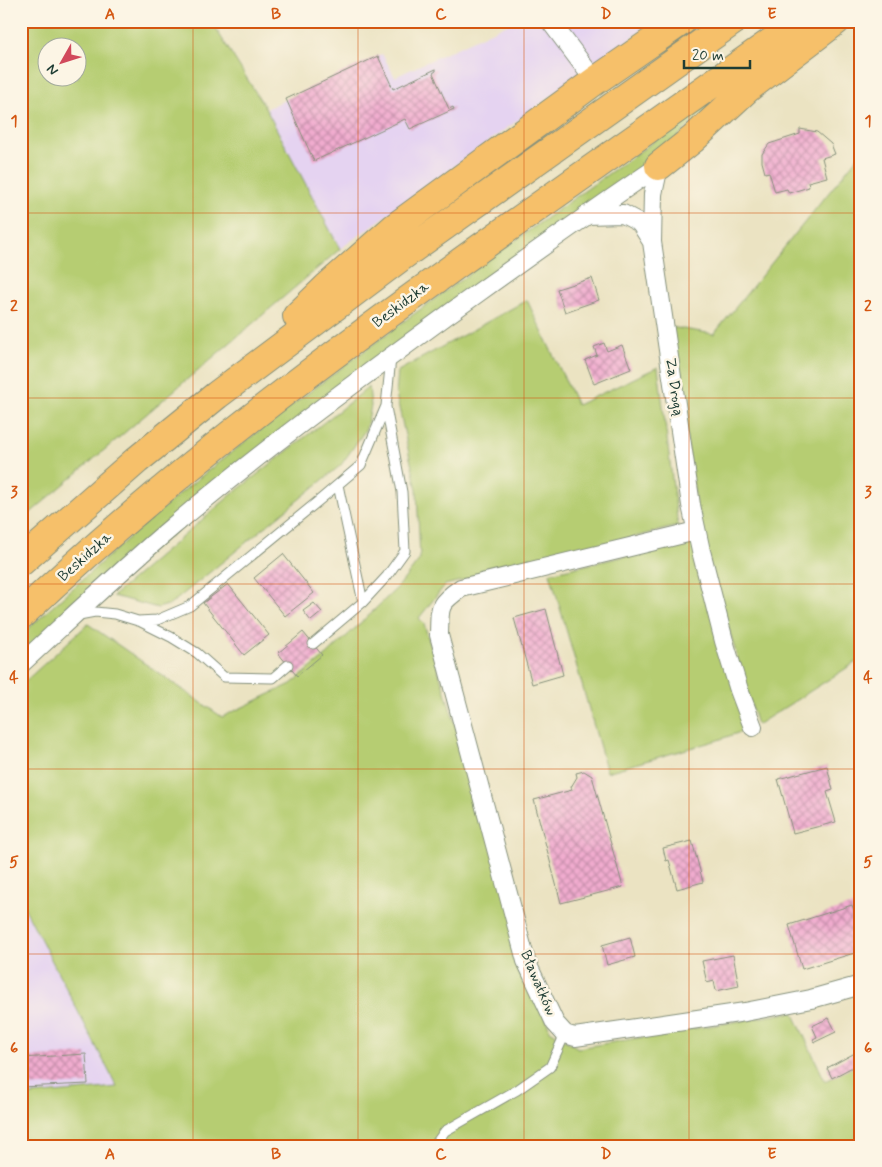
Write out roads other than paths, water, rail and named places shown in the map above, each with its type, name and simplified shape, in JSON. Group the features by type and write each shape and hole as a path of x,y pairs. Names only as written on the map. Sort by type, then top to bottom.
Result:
{"main road":[{"path":"216,395 327,287 395,227 595,81 682,21"},
{"path":"21,562 136,460 216,395 405,254 733,21"},
{"name":"Beskidzka","path":"21,615 84,557 160,492 333,355 437,278 801,21"},
{"path":"659,166 693,139 748,88 836,21"}],"street":[{"path":"550,21 595,81"},
{"path":"21,664 172,527 282,437 586,215 659,166"},
{"name":"Za Drogą","path":"659,166 653,194 652,242 672,384 696,531 724,641 741,697 753,727"},
{"name":"Za Drogą","path":"586,215 623,214 640,223 652,242"},
{"name":"Bławatków","path":"565,1034 555,1023 526,961 439,635 440,608 446,599 461,588 696,531"},
{"path":"565,1034 575,1037 745,1012 811,999 861,985"}],"lane":[{"path":"313,644 363,602 388,576 405,550 402,492 386,406 391,356"},
{"path":"138,621 157,620 190,606 338,485 361,465 386,406"},
{"path":"338,485 363,602"},
{"path":"74,616 95,612 115,614 138,621 171,637 197,653 224,677 273,678 288,665"},
{"path":"434,1146 446,1131 517,1090 550,1067 565,1034"}]}
